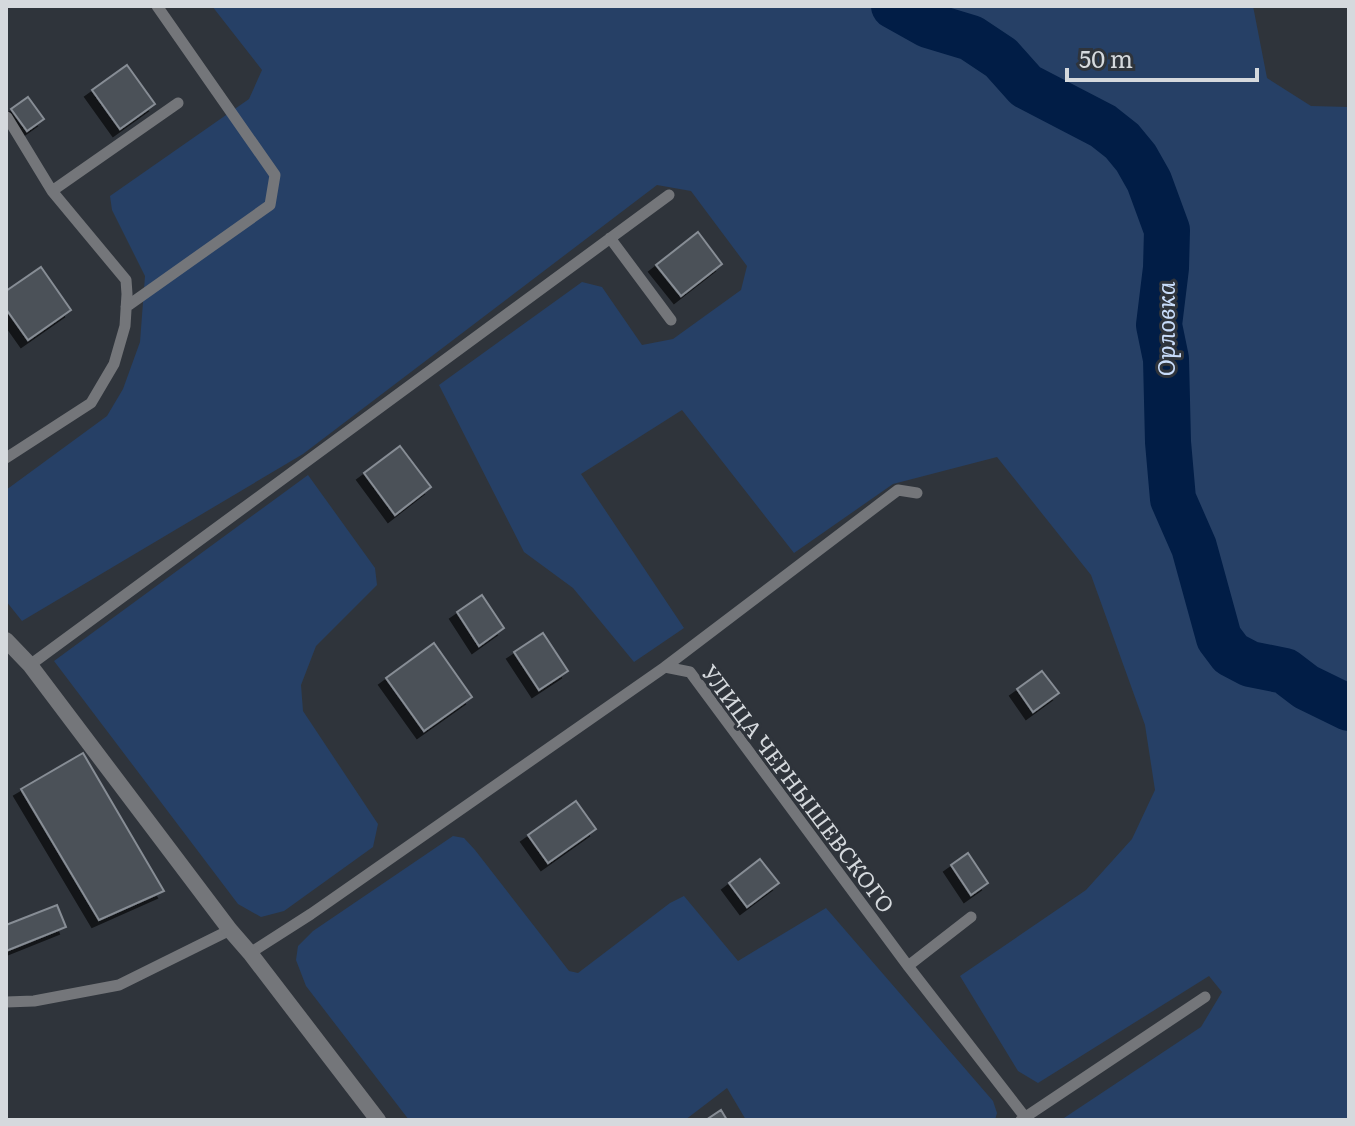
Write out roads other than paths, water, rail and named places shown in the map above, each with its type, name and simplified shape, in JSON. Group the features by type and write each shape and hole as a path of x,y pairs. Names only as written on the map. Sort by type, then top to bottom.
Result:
{"street":[{"path":"6,640 30,665 378,1120"}],"lane":[{"path":"126,307 270,205 275,175 157,6"},
{"path":"52,191 178,103"},
{"path":"6,458 91,403 114,364 125,326 126,307 126,280 52,191 7,117"},
{"path":"30,665 669,195"},
{"path":"610,238 671,320"},
{"path":"250,953 311,914 665,667 898,490 917,493"},
{"name":"УЛИЦА ЧЕРНЫШЕВСКОГО","path":"665,667 690,672 1023,1119"},
{"path":"908,966 971,917"},
{"path":"6,1002 34,1001 119,985 230,930"},
{"path":"1023,1119 1205,997"}],"waterway":[{"name":"Орловка","path":"894,6 928,25 971,38 1001,58 1026,86 1103,126 1122,141 1136,158 1149,181 1167,230 1159,325 1166,359 1173,499 1194,547 1219,638 1231,654 1250,664 1285,671 1306,687 1349,708"}]}
